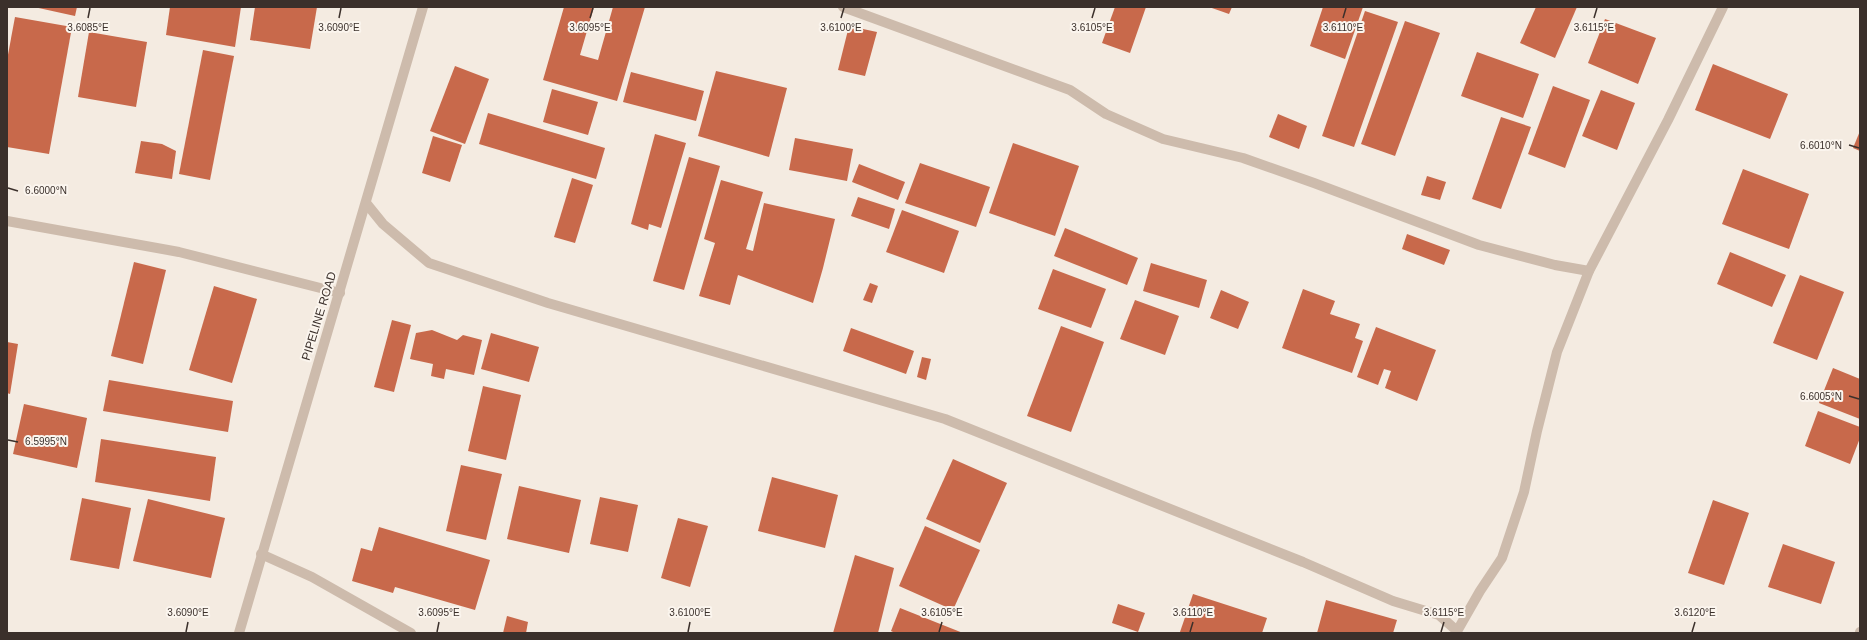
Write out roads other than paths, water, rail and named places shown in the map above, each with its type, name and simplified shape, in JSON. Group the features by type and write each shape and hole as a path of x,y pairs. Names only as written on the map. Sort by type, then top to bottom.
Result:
{"street":[{"name":"PIPELINE ROAD","path":"239,633 423,7"},
{"path":"843,7 1070,90 1106,114 1163,139 1243,158 1314,182 1478,245 1556,265 1589,271"},
{"path":"366,203 383,224 429,263 548,303 945,420 1302,562 1393,600 1439,615 1456,632 1480,590 1502,558 1524,492 1536,431 1557,352 1589,271 1664,126 1723,7"},
{"path":"7,221 179,252 340,293"},
{"path":"261,554 312,577 411,633"}]}
